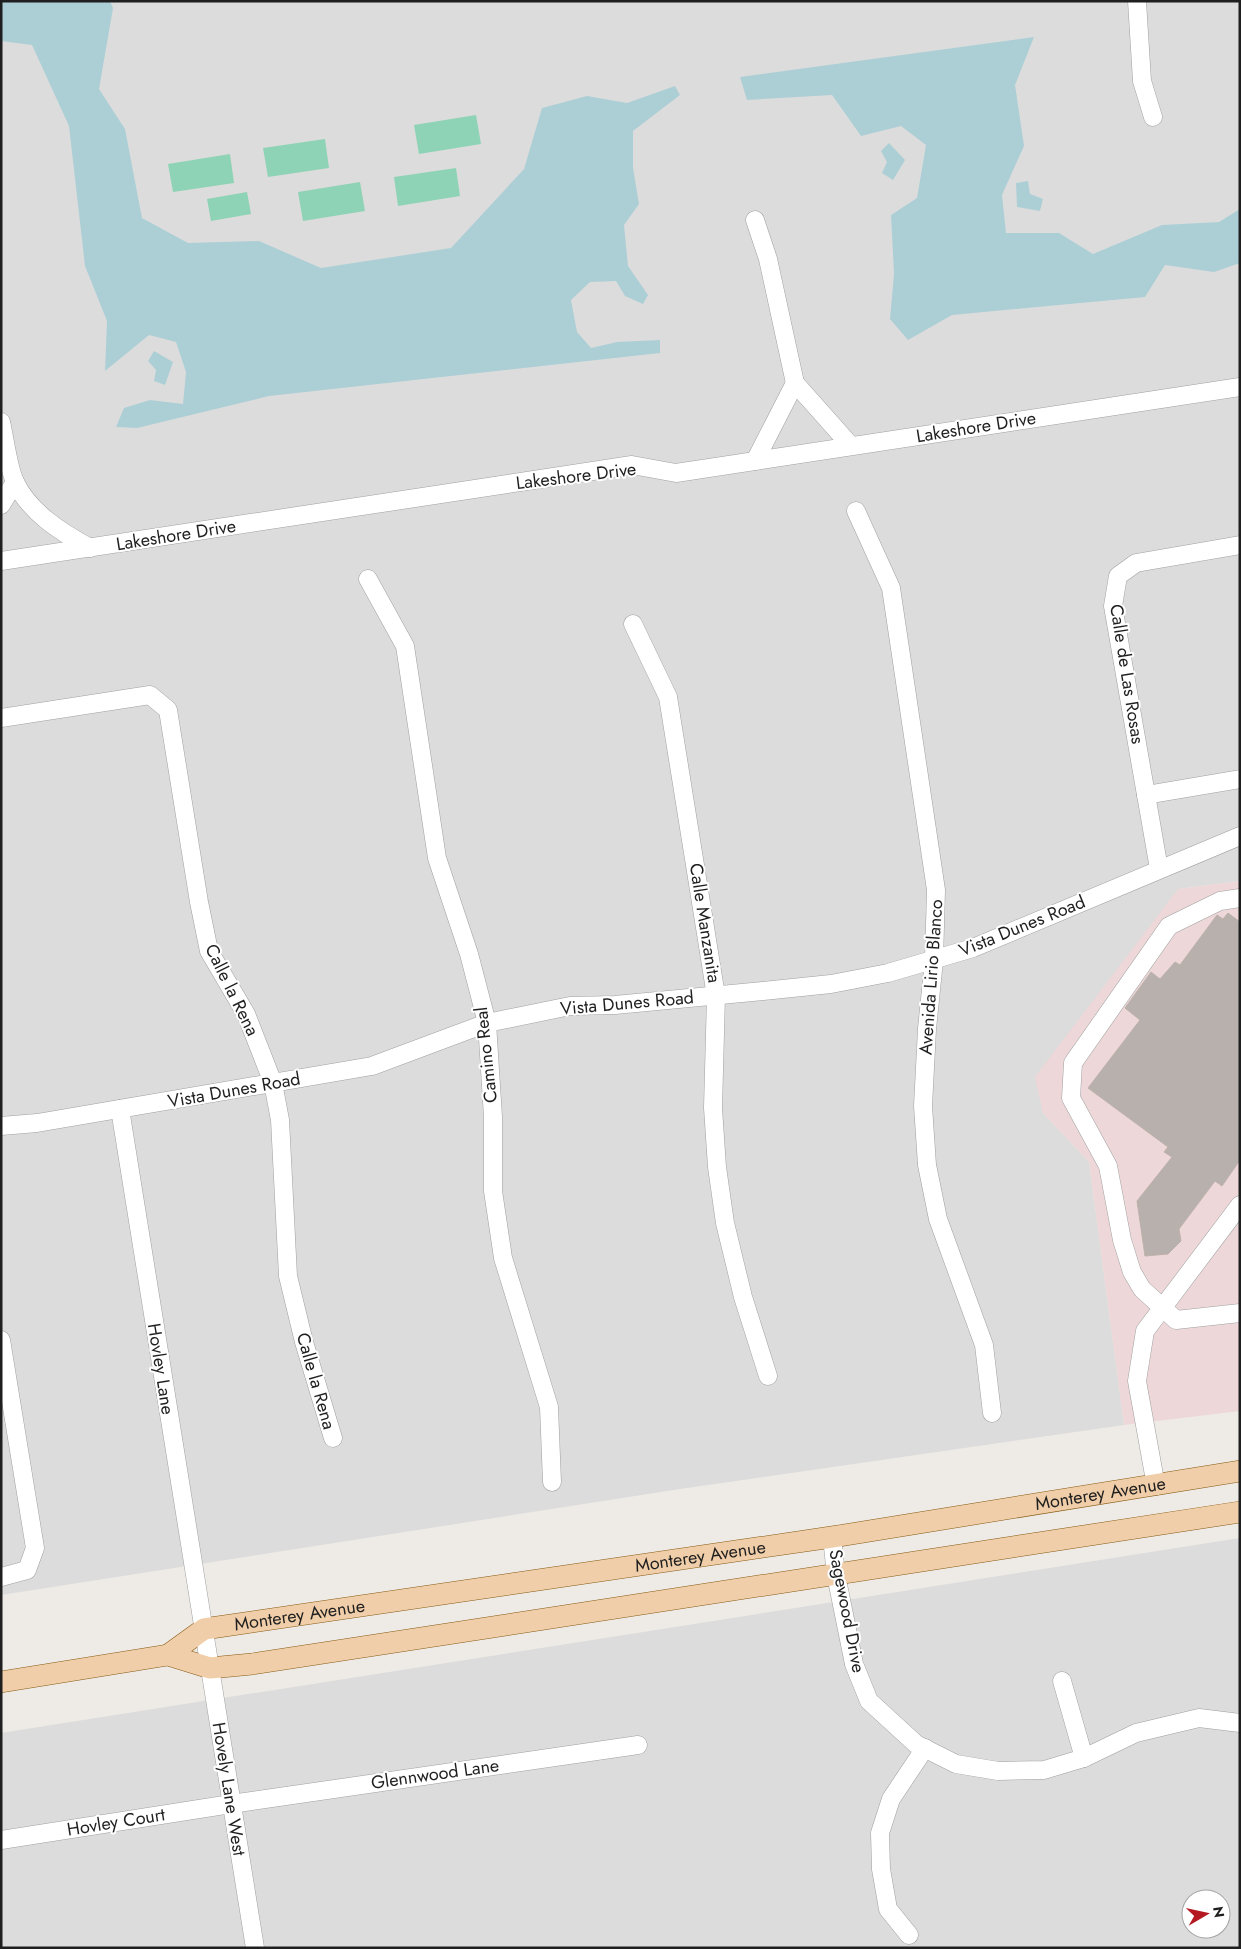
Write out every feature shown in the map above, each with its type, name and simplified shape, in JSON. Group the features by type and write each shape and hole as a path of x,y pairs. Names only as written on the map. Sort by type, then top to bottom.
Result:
{"main road":[{"name":"Monterey Avenue","path":"168,1655 204,1629 832,1537 1240,1471"},
{"name":"Monterey Avenue","path":"1,1682 168,1655 210,1668 252,1664 1240,1512"}],"street":[{"path":"1137,1 1142,82 1153,117"},
{"path":"755,220 768,259 795,384 851,446"},
{"path":"755,461 795,384"},
{"name":"Lakeshore Drive","path":"1,560 632,465 676,473 1240,387"},
{"path":"1,422 15,482 33,507 57,530 90,548"},
{"path":"1,505 15,482"},
{"name":"Avenida Lirio Blanco","path":"856,511 891,588 936,890 934,960 927,1030 923,1106 927,1166 938,1218 984,1346 992,1413"},
{"name":"Calle de Las Rosas","path":"1159,868 1113,606 1118,576 1136,562 1240,545"},
{"name":"Camino Real","path":"368,579 405,646 437,858 469,954 487,1023 493,1118 493,1191 503,1258 549,1407 552,1482"},
{"name":"Calle Manzanita","path":"633,624 668,697 716,996 713,1108 725,1223 743,1297 768,1376"},
{"name":"Calle la Rena","path":"1,718 150,695 168,710 199,902 209,951 246,1014 274,1083 280,1120 288,1276 304,1342 332,1438"},
{"path":"1146,795 1240,779"},
{"name":"Vista Dunes Road","path":"1,1126 120,1109 372,1066 487,1023 570,1006 716,996 831,984 888,973 973,948 1159,868 1240,836"},
{"path":"1240,898 1220,901 1169,926 1073,1063 1071,1098 1108,1166 1122,1240 1132,1272 1142,1289 1176,1320 1240,1313"},
{"name":"Hovley Lane","path":"120,1109 204,1629"},
{"path":"1156,1486 1137,1382 1145,1330 1240,1205"},
{"path":"1,1340 36,1548 27,1570 1,1577"},
{"name":"Sagewood Drive","path":"832,1537 836,1574 854,1664 869,1701 916,1744 956,1764 998,1771 1044,1770 1084,1758 1136,1733 1199,1718 1240,1723"},
{"name":"Hovely Lane West","path":"204,1629 255,1948"},
{"path":"1062,1681 1084,1758"},
{"name":"Glennwood Lane","path":"231,1804 638,1745"},
{"path":"909,1934 888,1909 881,1869 880,1833 891,1799 925,1748"},
{"name":"Hovley Court","path":"1,1840 231,1804"}],"shaded area":[{"path":"1,1 1240,1 1240,881 1178,889 1043,1113 1089,1162 1124,1425 680,1489 1,1595"},
{"path":"1240,881 1240,1411 1124,1425 1089,1162 1043,1113 1035,1077 1178,889"},
{"path":"1240,1538 1240,1948 1,1948 1,1733"}],"green space":[{"path":"476,115 481,144 419,154 414,125"},
{"path":"325,139 329,168 268,177 263,148"},
{"path":"230,154 234,183 173,192 168,164"},
{"path":"456,168 460,196 398,206 394,177"},
{"path":"360,182 365,211 303,221 298,192"},
{"path":"247,192 251,214 211,221 207,199"}],"water":[{"path":"1,1 110,1 113,8 99,89 125,129 142,218 188,243 259,241 321,268 451,248 524,169 542,108 587,96 627,103 675,86 680,95 633,131 633,168 639,204 624,225 628,266 648,295 643,304 625,296 616,281 590,282 571,300 577,332 591,348 617,342 660,340 660,353 269,396 137,428 116,427 124,408 150,400 183,404 186,372 176,342 149,335 105,371 107,321 85,266 69,126 32,45 1,41"},
{"path":"1034,37 1015,85 1024,146 1002,195 1006,233 1059,233 1093,254 1162,225 1219,222 1240,209 1240,263 1214,272 1165,265 1145,297 952,315 908,340 890,319 894,274 891,215 917,198 926,145 901,126 861,136 832,95 747,100 740,77"},
{"path":"889,143 905,160 893,180 882,173 887,162 881,151"},
{"path":"1028,181 1030,194 1043,199 1040,211 1017,207 1016,183"},
{"path":"154,351 173,362 165,385 154,381 156,370 148,361"}],"building":[{"path":"1228,913 1240,922 1240,1160 1222,1186 1215,1181 1179,1229 1181,1241 1168,1254 1145,1256 1137,1201 1172,1157 1164,1152 1168,1147 1088,1088 1140,1020 1125,1008 1151,972 1160,979 1175,962 1180,965 1217,915 1223,919"}]}
